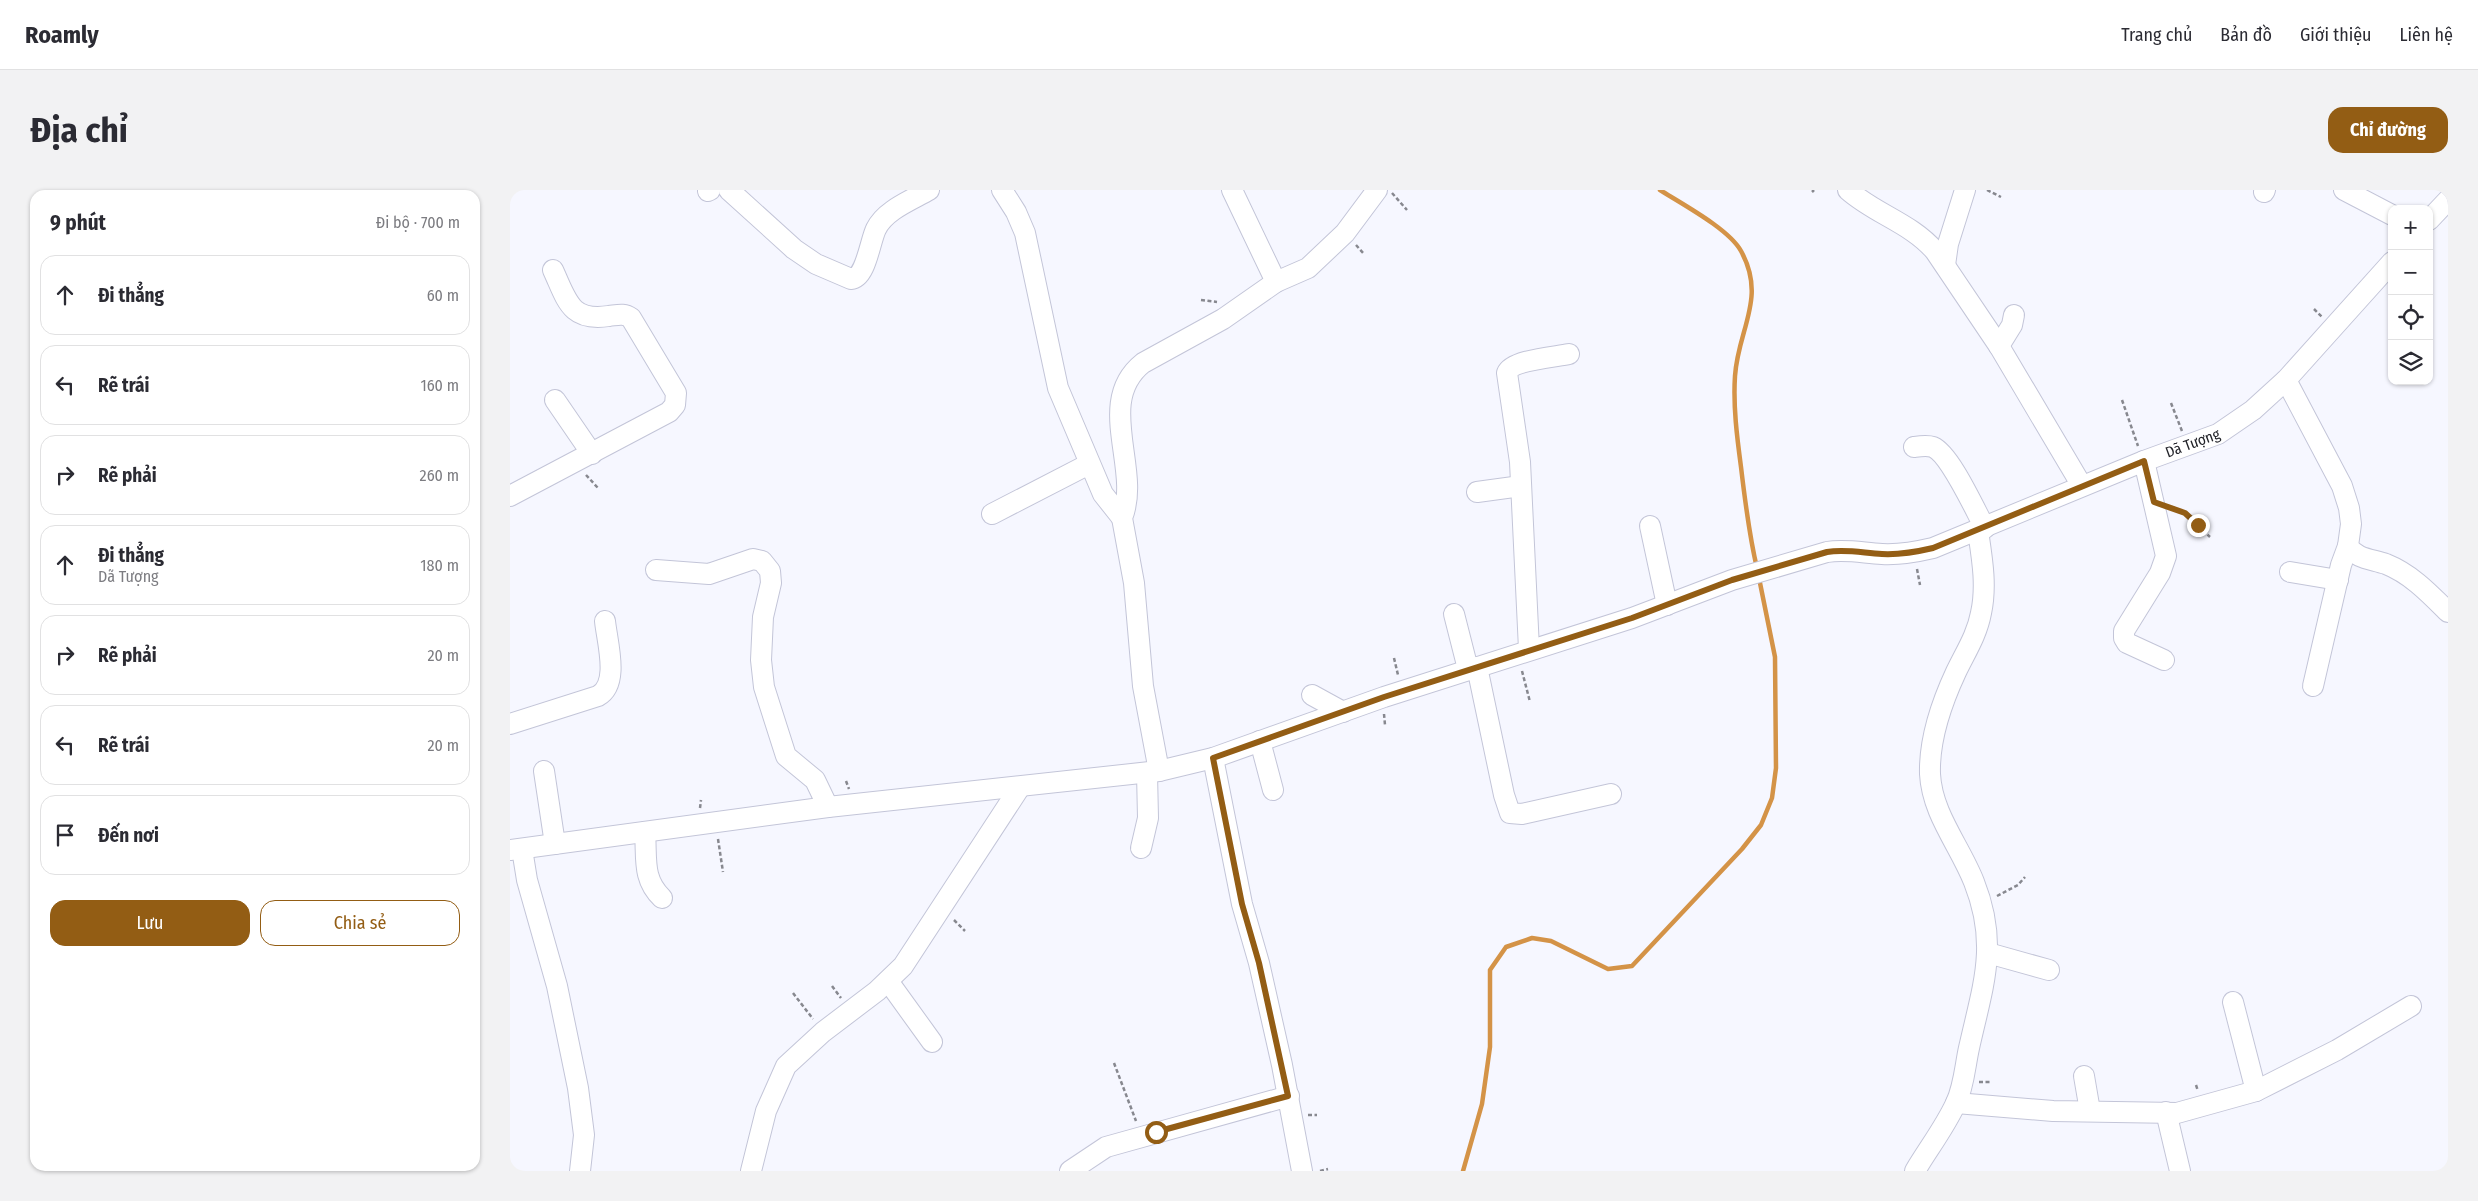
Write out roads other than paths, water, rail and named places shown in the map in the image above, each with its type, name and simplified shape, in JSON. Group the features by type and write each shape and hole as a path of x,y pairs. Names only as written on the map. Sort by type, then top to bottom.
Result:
{"street":[{"path":"729,190 794,249 816,264 851,279 860,274 864,268 877,226 888,213 919,193"},
{"path":"1002,190 1016,212 1026,233 1058,388 1102,494 1122,518 1134,583 1153,772 1148,818 1141,848"},
{"path":"1232,190 1276,282"},
{"path":"1122,518 1126,508 1127,473 1120,402 1126,381 1143,363 1223,319 1276,282 1308,268 1321,258 1344,233 1377,190"},
{"path":"1848,190 1869,207 1904,224 1923,237 1945,265 1999,346 2082,486"},
{"path":"1945,265 1948,244 1965,190"},
{"path":"2344,190 2388,213"},
{"path":"2433,216 2448,200"},
{"name":"Dã Tượng","path":"516,849 828,807 1153,772 1213,758 1523,651 1632,618 1732,580 1841,550 1882,554 1914,553 1933,548 2144,461 2218,434 2253,410 2286,380 2388,266"},
{"path":"510,496 669,412 675,405 676,393 631,318 622,314 589,318 578,313 568,302 553,270"},
{"path":"1999,346 2012,325 2014,315"},
{"path":"1523,651 1520,462 1507,373 1508,369 1523,362 1569,354"},
{"path":"2286,380 2342,486 2349,508 2351,524 2348,546 2313,686"},
{"path":"555,400 592,454"},
{"path":"1914,448 1926,446 1935,448 1942,455 1960,482 1982,529 1984,596 1981,615 1975,635 1946,696 1938,721 1930,774 1934,796 1944,823 1973,880 1988,927 1988,953 1980,1001 1956,1103 1915,1171"},
{"path":"2144,461 2166,556 2160,573 2124,632 2124,638 2127,643 2164,660"},
{"path":"992,514 1089,464"},
{"path":"1477,492 1521,486"},
{"path":"1650,526 1667,605"},
{"path":"2348,546 2352,553 2389,566 2414,579 2448,612"},
{"path":"656,570 709,574 753,559 762,561 770,571 771,583 763,617 760,660 764,687 786,756 815,780 828,807"},
{"path":"2290,572 2338,580"},
{"path":"1454,614 1473,668 1510,813 1522,814 1611,794"},
{"path":"510,724 598,696 607,689 611,678 605,621"},
{"path":"1312,695 1343,712"},
{"path":"1260,741 1273,790"},
{"path":"1213,758 1242,904 1259,963 1302,1171"},
{"path":"544,771 555,844"},
{"path":"750,1170 766,1112 780,1078 794,1057 888,981 912,955 941,906 1020,786"},
{"path":"645,832 647,873 651,887 662,898"},
{"path":"516,849 528,880 557,986 578,1088 584,1136 580,1171"},
{"path":"1988,953 2049,970"},
{"path":"888,981 932,1042"},
{"path":"2234,1002 2256,1091"},
{"path":"1956,1103 2053,1111 2166,1112 2202,1107 2256,1091 2336,1050 2411,1006"},
{"path":"2084,1076 2090,1111"},
{"path":"1070,1171 1106,1147 1288,1096"},
{"path":"2166,1112 2180,1171"}],"waterway":[{"path":"1660,190 1726,234 1741,251 1748,268 1751,299 1737,359 1735,399 1737,433 1746,505 1757,568"},
{"path":"1463,1171 1482,1104 1490,1047 1490,970 1506,947 1532,938 1551,941 1608,969 1632,966 1742,849 1761,825 1772,798 1776,768 1775,657 1759,578"}]}
